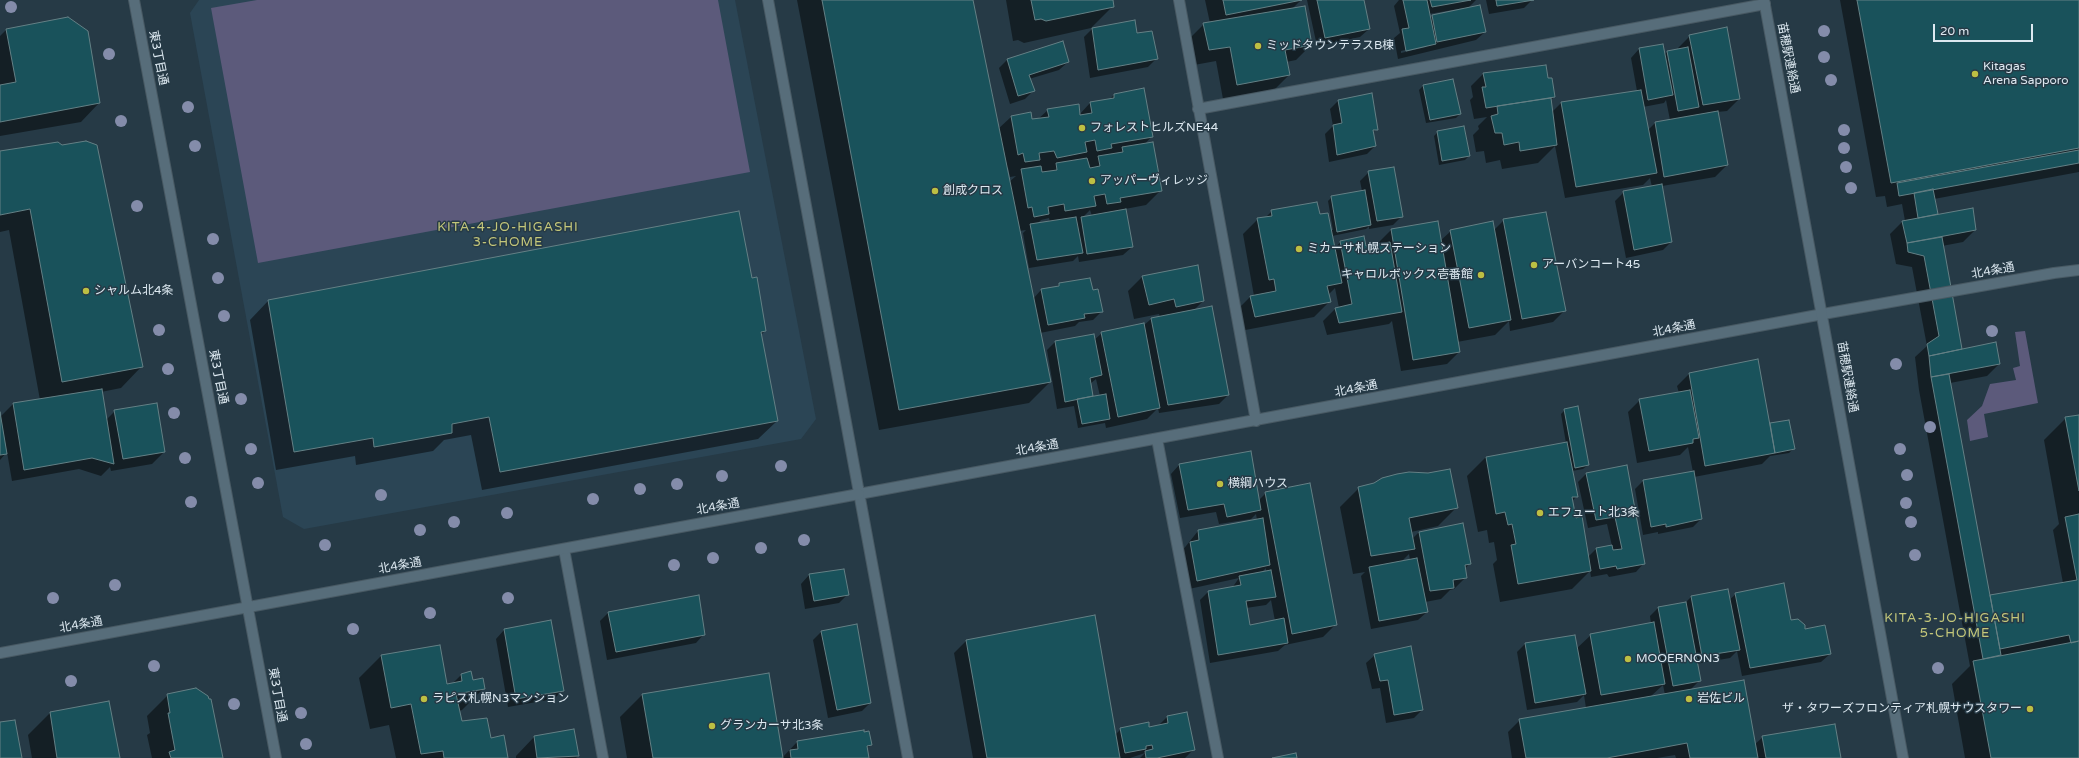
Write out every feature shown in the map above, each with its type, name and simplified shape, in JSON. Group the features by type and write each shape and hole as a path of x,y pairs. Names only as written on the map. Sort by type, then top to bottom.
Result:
{"street":[{"name":"東3丁目通","path":"134,0 276,758"},
{"path":"768,0 908,758"},
{"path":"1179,0 1256,421"},
{"path":"1198,109 1765,2"},
{"name":"苗穂駅連絡通","path":"1765,2 1903,758"},
{"name":"北4条通","path":"0,653 1256,421 1823,314 2054,273 2079,270"},
{"path":"1157,439 1218,758"},
{"path":"564,549 603,758"}],"shaded area":[{"path":"199,0 735,0 816,419 801,439 304,529 283,517 190,13"},
{"path":"257,0 718,0 750,172 258,263 211,8"},
{"path":"2025,331 2038,403 1984,414 1988,437 1970,441 1967,420 1982,406 1990,384 2016,380 2013,368 2020,366 2015,332"}],"building":[{"name":"創成クロス","path":"822,0 973,0 1051,382 899,410"},
{"path":"1031,0 1113,0 1114,7 1046,21 1041,19 1035,20"},
{"path":"1223,0 1302,0 1226,15"},
{"path":"1317,0 1364,0 1370,29 1325,38"},
{"path":"1403,0 1427,0 1436,44 1406,51 1402,29 1409,28"},
{"path":"1430,0 1471,0 1432,7"},
{"path":"1496,0 1534,0 1497,6"},
{"name":"Kitagas Arena Sapporo","path":"1857,0 2079,0 2079,148 1891,183"},
{"path":"1480,5 1486,32 1437,42 1432,15"},
{"name":"ミッドタウンテラスB棟","path":"1305,6 1312,45 1285,50 1290,75 1237,85 1230,47 1209,50 1203,23"},
{"path":"68,17 88,31 100,103 0,122 0,85 16,82 6,29"},
{"path":"1135,20 1137,33 1152,31 1158,59 1098,70 1092,28"},
{"path":"1727,27 1740,99 1703,105 1689,35"},
{"path":"1063,41 1069,62 1029,75 1035,91 1018,96 1007,59"},
{"path":"1663,44 1673,95 1648,100 1639,48"},
{"path":"1688,47 1699,107 1678,111 1667,51"},
{"path":"1546,65 1548,78 1552,78 1555,97 1486,108 1482,87 1486,87 1483,73"},
{"path":"1453,79 1461,114 1430,120 1423,85"},
{"name":"フォレストヒルズNE44","path":"1144,88 1153,137 1111,144 1112,148 1097,151 1095,140 1085,142 1087,152 1057,158 1054,151 1039,153 1040,160 1025,162 1023,153 1018,155 1011,116 1031,112 1032,119 1049,117 1047,109 1079,104 1080,115 1092,113 1090,102 1114,98 1114,94"},
{"path":"1641,90 1657,173 1576,187 1561,102"},
{"path":"1372,93 1378,130 1373,130 1376,146 1337,155 1333,125 1342,123 1338,100"},
{"path":"1551,98 1557,145 1520,151 1519,142 1504,145 1502,133 1495,133 1491,116 1498,114 1497,106"},
{"path":"1718,111 1728,165 1664,177 1655,122"},
{"path":"1464,126 1470,156 1442,161 1437,131"},
{"name":"シャルム北4条","path":"86,141 97,145 143,367 62,382 30,209 0,215 0,151 58,142 62,145"},
{"name":"アッパーヴィレッジ","path":"1153,142 1162,191 1120,198 1121,202 1107,204 1105,194 1094,196 1096,206 1065,211 1064,204 1048,207 1049,214 1034,217 1032,207 1028,208 1021,169 1041,166 1042,172 1057,170 1056,163 1087,158 1090,168 1100,166 1098,156 1123,152 1122,147"},
{"path":"2079,150 2079,163 1899,196 1897,183"},
{"path":"1394,167 1403,217 1377,221 1368,171"},
{"path":"1662,184 1672,242 1634,250 1623,191"},
{"path":"1933,189 1938,214 1918,218 1914,193"},
{"path":"1365,190 1371,225 1337,232 1331,196"},
{"name":"ミカーサ札幌ステーション","path":"1317,202 1320,214 1328,213 1342,283 1327,286 1331,302 1255,317 1250,296 1276,291 1274,279 1269,280 1257,218 1272,216 1271,210"},
{"path":"1973,208 1976,230 1907,243 1902,221"},
{"path":"1126,209 1133,247 1087,254 1081,217"},
{"path":"739,211 752,278 757,277 766,331 761,332 778,421 500,472 489,417 452,424 452,433 374,447 373,438 294,452 268,300"},
{"name":"アーバンコート45","path":"1546,212 1566,311 1522,319 1503,219"},
{"path":"1076,217 1083,253 1037,260 1030,224"},
{"path":"1438,221 1460,352 1413,360 1391,229"},
{"name":"キャロルボックス壱番館","path":"1493,221 1511,320 1469,328 1450,230"},
{"path":"1364,236 1366,246 1390,242 1402,312 1339,323 1335,308 1352,304 1340,241"},
{"path":"1942,237 1962,349 1929,356 1927,344 1939,336 1924,256 1908,252 1907,243"},
{"path":"1198,265 1204,301 1176,307 1174,299 1149,305 1142,276"},
{"path":"1090,278 1093,290 1098,289 1103,312 1084,314 1085,318 1048,325 1041,289 1059,286 1059,283"},
{"path":"1212,306 1229,395 1168,405 1151,318"},
{"path":"1144,323 1160,408 1118,417 1101,332"},
{"path":"1094,334 1102,375 1090,378 1093,396 1065,402 1055,341"},
{"path":"1996,342 2000,364 1931,377 1929,356"},
{"path":"1758,359 1775,453 1705,466 1689,373"},
{"path":"1949,374 2001,655 1983,659 1931,377"},
{"path":"102,389 114,464 92,458 24,470 13,403"},
{"path":"1690,390 1699,438 1693,439 1693,443 1649,451 1639,399"},
{"path":"1106,394 1110,419 1082,424 1077,399"},
{"path":"157,403 165,452 123,459 114,410"},
{"path":"1578,406 1589,465 1575,468 1564,409"},
{"path":"0,412 7,454 0,455"},
{"path":"2079,415 2079,491 2065,417"},
{"path":"1789,420 1795,449 1775,453 1770,423"},
{"name":"エフュート北3条","path":"1567,442 1578,497 1572,497 1576,518 1582,516 1591,571 1518,584 1511,545 1516,544 1512,524 1508,525 1505,512 1496,514 1486,457"},
{"name":"横綱ハウス","path":"1251,451 1261,510 1227,517 1224,504 1188,510 1179,464"},
{"path":"1627,465 1645,564 1617,569 1616,566 1600,569 1596,548 1612,545 1613,550 1622,549 1615,517 1596,520 1586,473"},
{"path":"1450,469 1458,508 1409,518 1415,549 1371,556 1358,487 1374,483 1382,478 1397,474 1409,472 1428,473"},
{"path":"1694,471 1702,519 1666,527 1666,524 1651,527 1643,480"},
{"path":"1310,483 1337,625 1292,634 1265,492"},
{"path":"2079,514 2079,641 2071,643 2069,635 2000,649 1990,595 2077,580 2065,517"},
{"path":"1263,518 1270,565 1197,581 1190,542 1199,540 1198,530"},
{"path":"1463,523 1471,564 1465,565 1467,578 1453,580 1454,588 1430,591 1419,532"},
{"path":"1417,558 1428,612 1379,621 1369,567"},
{"path":"844,569 849,595 814,601 809,574"},
{"path":"1271,570 1276,597 1246,601 1250,625 1284,618 1288,643 1218,655 1208,591 1241,585 1239,576"},
{"path":"1784,583 1791,620 1798,619 1805,625 1805,629 1825,625 1831,654 1750,668 1735,593"},
{"path":"1728,589 1740,650 1702,656 1691,596"},
{"path":"699,595 705,635 616,652 608,612"},
{"path":"1686,602 1701,681 1673,686 1658,607"},
{"path":"1095,615 1120,758 987,758 966,640"},
{"path":"551,620 564,691 516,699 504,629"},
{"name":"MOOERNON3","path":"1654,622 1665,684 1601,695 1590,634"},
{"path":"857,624 871,703 837,710 821,631"},
{"path":"1575,635 1586,694 1535,703 1525,643"},
{"name":"ザ・タワーズフロンティア札幌サウスタワー","path":"2079,641 2079,758 1991,758 1973,661"},
{"name":"ラピス札幌N3マンション","path":"440,645 447,684 462,681 461,674 471,671 473,680 483,678 485,689 456,694 462,721 487,718 491,738 504,735 508,758 444,758 443,751 421,754 411,704 391,708 381,655"},
{"path":"1411,646 1423,710 1394,715 1388,680 1380,681 1374,654"},
{"name":"グランカーサ北3条","path":"769,673 783,758 653,758 642,694"},
{"name":"岩佐ビル","path":"1744,680 1758,758 1690,758 1687,743 1607,758 1526,758 1519,719"},
{"path":"196,688 211,699 223,758 171,758 169,752 175,750 168,713 170,713 167,694"},
{"path":"109,701 120,758 57,758 50,712"},
{"path":"1187,712 1195,750 1157,758 1146,758 1145,751 1153,749 1152,745 1146,746 1146,749 1125,753 1120,728 1149,722 1149,727 1168,723 1167,716"},
{"path":"15,720 22,758 0,758 0,722"},
{"path":"1835,724 1841,758 1766,758 1762,736"},
{"path":"574,729 579,756 537,758 534,736"},
{"path":"864,730 864,732 869,731 872,745 867,746 869,758 791,758 790,750 798,749 797,741"},
{"path":"1296,753 1297,758 1272,758"}],"place":[{"name":"ミッドタウンテラスB棟","path":"1258,46"},
{"name":"Kitagas Arena Sapporo","path":"1975,74"},
{"name":"フォレストヒルズNE44","path":"1082,128"},
{"name":"アッパーヴィレッジ","path":"1092,181"},
{"name":"創成クロス","path":"935,191"},
{"name":"ミカーサ札幌ステーション","path":"1299,249"},
{"name":"アーバンコート45","path":"1534,265"},
{"name":"キャロルボックス壱番館","path":"1481,275"},
{"name":"シャルム北4条","path":"86,291"},
{"name":"横綱ハウス","path":"1220,484"},
{"name":"エフュート北3条","path":"1540,513"},
{"name":"MOOERNON3","path":"1628,659"},
{"name":"ラピス札幌N3マンション","path":"424,699"},
{"name":"岩佐ビル","path":"1689,699"},
{"name":"ザ・タワーズフロンティア札幌サウスタワー","path":"2030,709"},
{"name":"グランカーサ北3条","path":"712,726"}],"district":[{"name":"KITA-4-JO-HIGASHI 3-CHOME","path":"508,236"},
{"name":"KITA-3-JO-HIGASHI 5-CHOME","path":"1955,626"}]}
